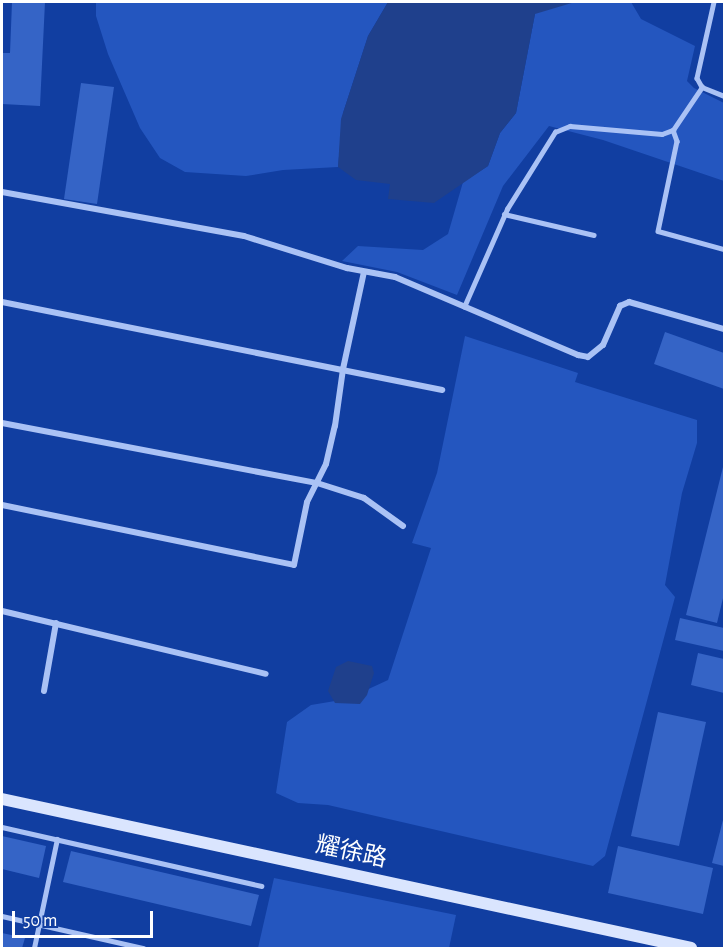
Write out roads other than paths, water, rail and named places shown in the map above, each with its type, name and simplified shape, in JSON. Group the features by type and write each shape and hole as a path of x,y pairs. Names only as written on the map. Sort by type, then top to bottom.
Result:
{"street":[{"path":"2,192 244,236 364,272 395,277 588,357 603,345 620,306 629,302 724,329"},
{"path":"2,506 294,565 307,502 326,464 364,272"},
{"path":"2,302 442,390"},
{"path":"2,423 317,483 364,498 403,526"},
{"path":"2,611 266,674"},
{"path":"44,691 56,623"},
{"name":"耀徐路","path":"2,798 691,948"}],"lane":[{"path":"714,2 697,78 702,87 724,96"},
{"path":"464,307 504,214 555,132 570,126 662,134 673,130 702,87"},
{"path":"673,130 677,141 658,231 724,249"},
{"path":"504,214 594,235"},
{"path":"2,827 261,886"},
{"path":"34,948 57,839"},
{"path":"2,916 143,948"}]}
